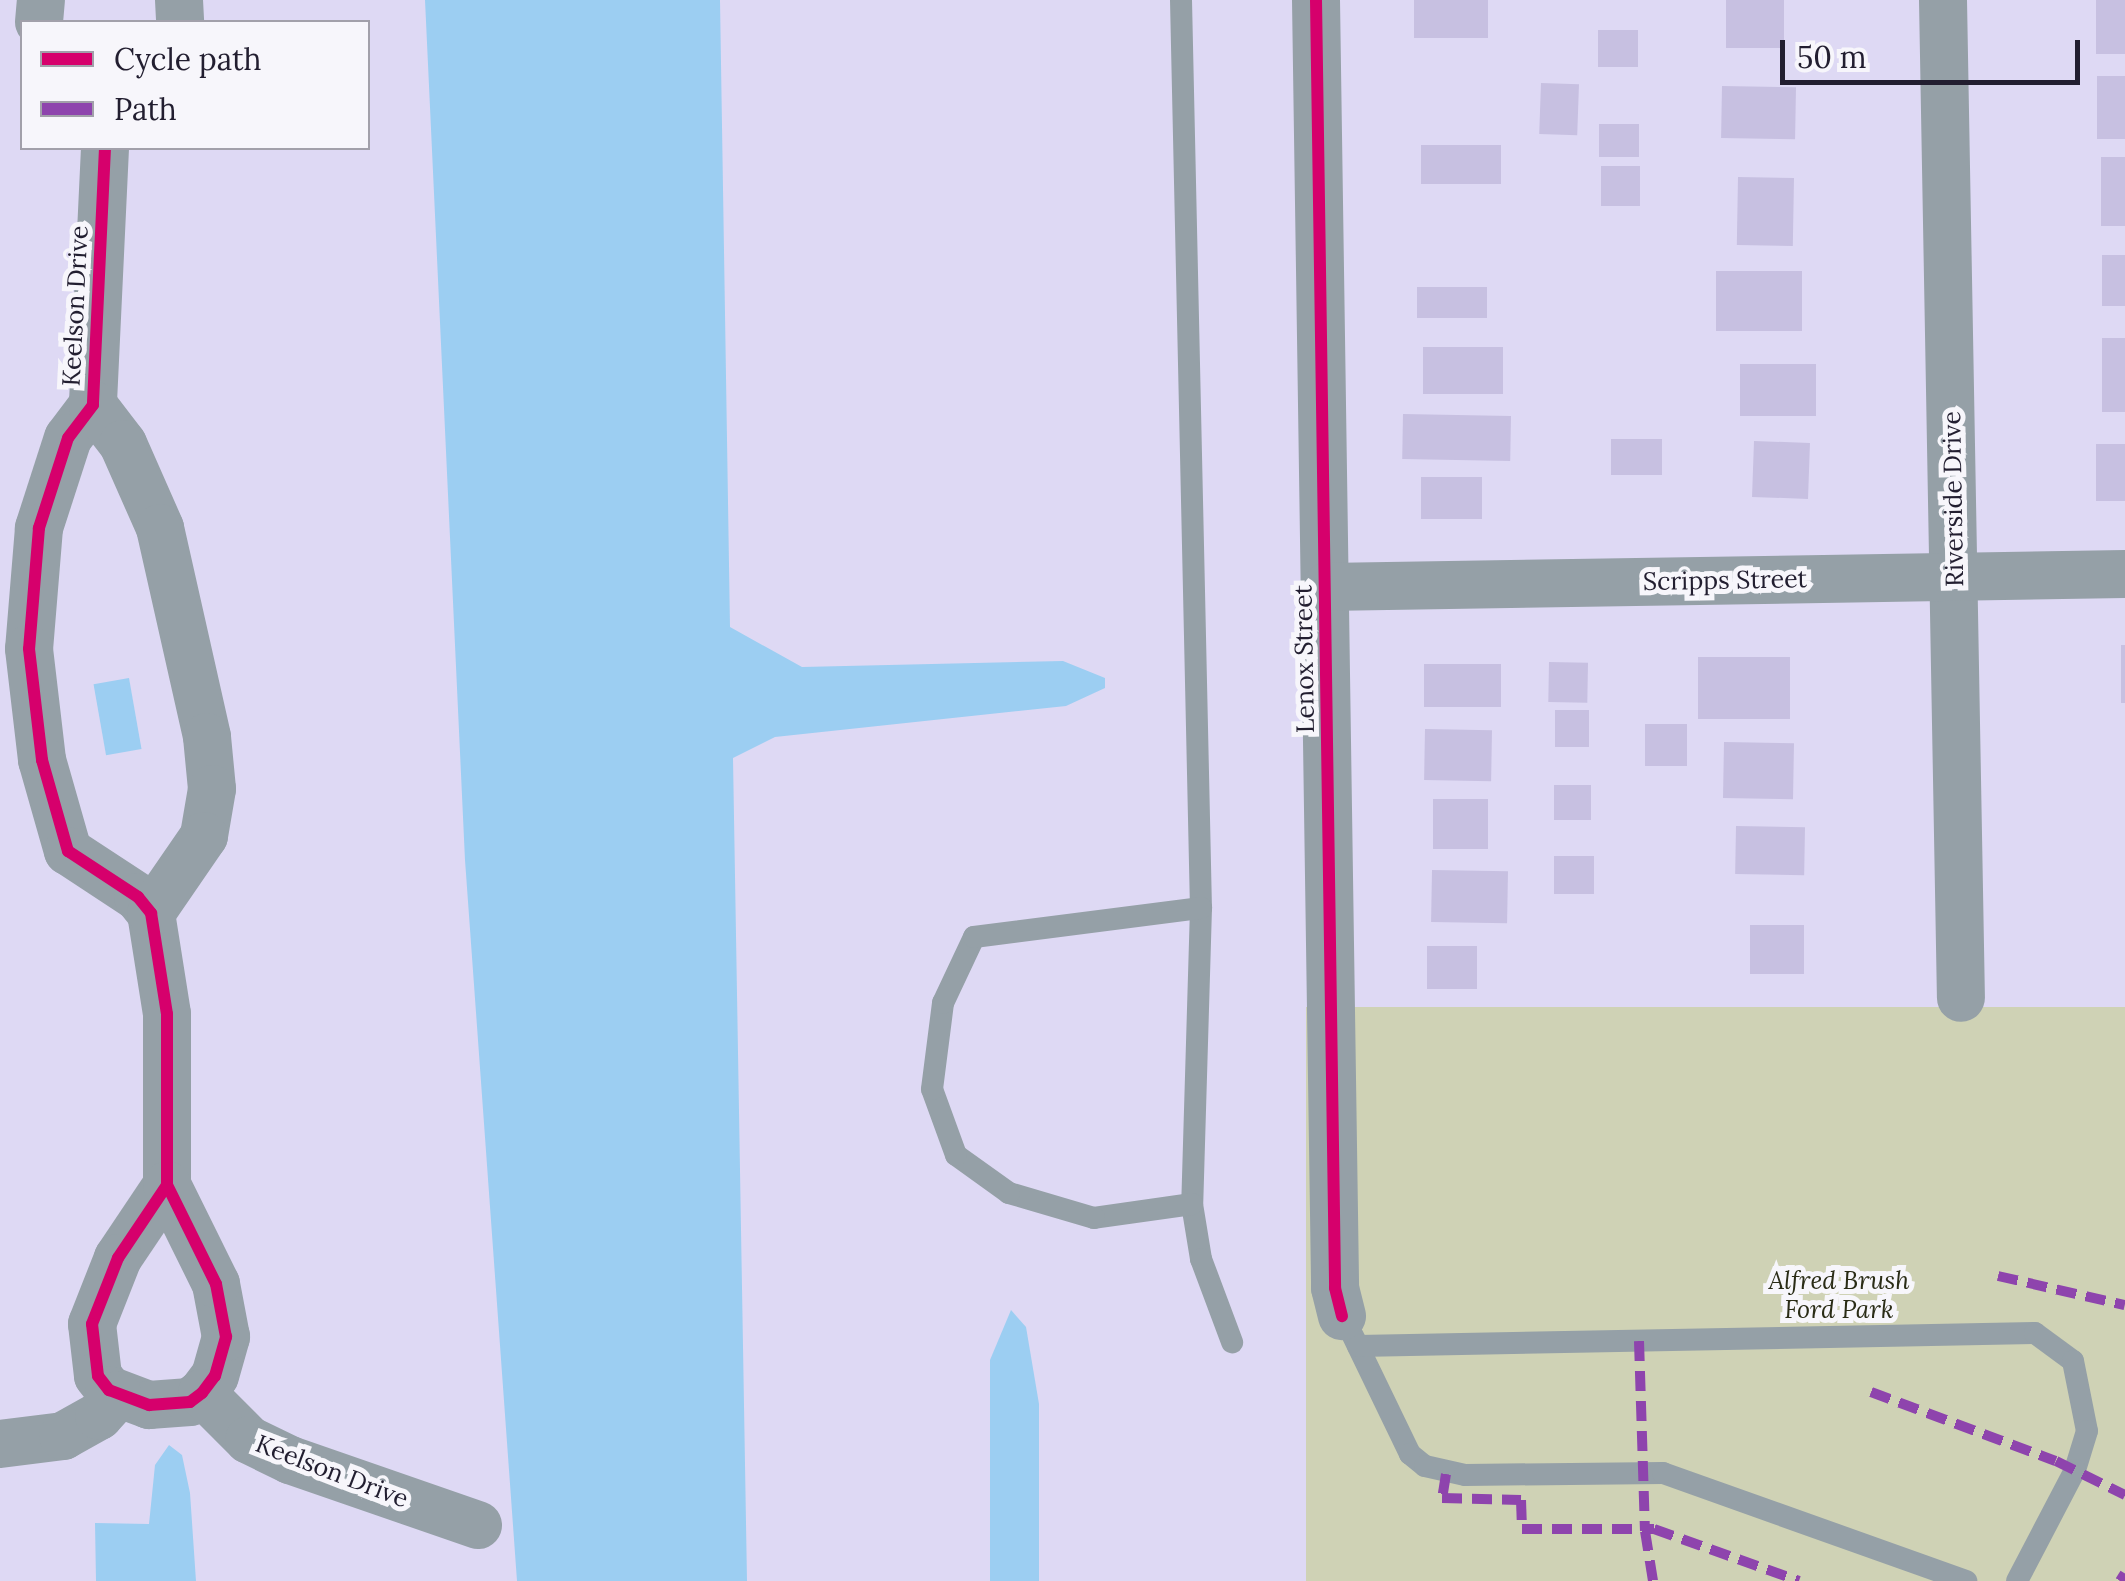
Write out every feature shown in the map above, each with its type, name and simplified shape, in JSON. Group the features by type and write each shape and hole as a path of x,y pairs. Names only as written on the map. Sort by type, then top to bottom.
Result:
{"street":[{"name":"Lenox Street","path":"1316,0 1335,1288 1350,1331"},
{"name":"Riverside Drive","path":"1943,0 1962,998"},
{"name":"Keelson Drive","path":"92,405 123,444 160,528 191,646 208,754 211,813 204,836 150,913 138,897 68,851 32,705 29,649 39,528 68,438 92,405 104,150"},
{"name":"Scripps Street","path":"1326,586 2125,574"},
{"path":"150,913 167,1014 168,1185 190,1220 224,1316 221,1357 202,1393 168,1405 118,1395 98,1376 92,1324 118,1258 168,1185"},
{"name":"Keelson Drive","path":"202,1393 249,1440 290,1460 478,1525"},
{"path":"0,1444 62,1436 99,1416 118,1395"}],"lane":[{"path":"1182,0 1201,908 1192,1204 1201,1259 1232,1342"},
{"path":"1192,1204 1094,1218 1009,1193 956,1155 932,1089 943,1004 974,937 1201,908"},
{"path":"1966,1581 1664,1473 1465,1476 1425,1466 1410,1454 1350,1331 2034,1333 2073,1361 2087,1431 2076,1470 2016,1581"}],"green space":[{"name":"Alfred Brush Ford Park","path":"1306,1007 2125,1007 2125,1581 1306,1581"}],"water":[{"path":"425,0 720,0 730,627 802,667 1063,661 1105,678 1105,688 1066,706 775,737 733,758 747,1581 517,1581 465,860"},
{"path":"129,678 142,749 106,755 94,684"},
{"path":"1011,1310 1026,1327 1039,1404 1039,1581 990,1581 990,1360"},
{"path":"169,1445 182,1455 190,1493 196,1581 96,1581 95,1523 149,1524 155,1465"}],"building":[{"path":"1414,0 1488,0 1488,38 1414,38"},
{"path":"1726,0 1784,0 1784,48 1726,48"},
{"path":"2096,0 2125,0 2125,54 2096,54"},
{"path":"1598,30 1638,30 1638,67 1598,67"},
{"path":"2097,76 2125,76 2125,139 2097,139"},
{"path":"1541,83 1579,84 1577,135 1539,134"},
{"path":"1722,86 1796,87 1795,139 1721,138"},
{"path":"1599,124 1639,124 1639,157 1599,157"},
{"path":"1421,145 1501,145 1501,184 1421,184"},
{"path":"2101,157 2125,157 2125,226 2101,226"},
{"path":"1601,166 1640,166 1640,206 1601,206"},
{"path":"1738,177 1794,178 1793,246 1737,245"},
{"path":"2102,255 2125,255 2125,306 2102,306"},
{"path":"1716,271 1802,271 1802,331 1716,331"},
{"path":"1417,287 1487,287 1487,318 1417,318"},
{"path":"2102,338 2125,338 2125,412 2102,412"},
{"path":"1423,347 1503,347 1503,394 1423,394"},
{"path":"1740,364 1816,364 1816,416 1740,416"},
{"path":"1403,414 1511,416 1510,461 1402,459"},
{"path":"1611,439 1662,439 1662,475 1611,475"},
{"path":"1754,441 1810,443 1808,499 1752,497"},
{"path":"2096,444 2125,444 2125,501 2096,501"},
{"path":"1421,477 1482,477 1482,519 1421,519"},
{"path":"2121,645 2125,645 2125,703 2121,703"},
{"path":"1698,657 1790,657 1790,719 1698,719"},
{"path":"1549,662 1588,663 1587,703 1548,702"},
{"path":"1424,664 1501,664 1501,707 1424,707"},
{"path":"1555,710 1589,710 1589,747 1555,747"},
{"path":"1645,724 1687,724 1687,766 1645,766"},
{"path":"1425,729 1492,730 1491,781 1424,780"},
{"path":"1724,742 1794,743 1793,799 1723,798"},
{"path":"1554,785 1591,785 1591,820 1554,820"},
{"path":"1433,799 1488,799 1488,849 1433,849"},
{"path":"1736,826 1805,827 1804,875 1735,874"},
{"path":"1554,856 1594,856 1594,894 1554,894"},
{"path":"1432,870 1508,871 1507,923 1431,922"},
{"path":"1750,925 1804,925 1804,974 1750,974"},
{"path":"1427,946 1477,946 1477,989 1427,989"}],"marked path":[{"path":"1998,1276 2125,1305"},
{"path":"1639,1341 1645,1531 1653,1581"},
{"path":"1871,1392 2056,1461 2125,1495"},
{"path":"1446,1474 1442,1498 1521,1500 1522,1529 1654,1529 1799,1581"},
{"path":"2120,1581 2125,1573"}],"cycle path":[{"path":"1316,0 1335,1288 1342,1316"},
{"path":"105,150 93,405 68,438 39,528 29,649 42,760 68,851 138,897 151,913 167,1014 167,1185"},
{"path":"167,1185 216,1284 226,1337 215,1376 202,1393 190,1402 149,1405 109,1390 98,1376 92,1324 118,1258 167,1185"}]}
